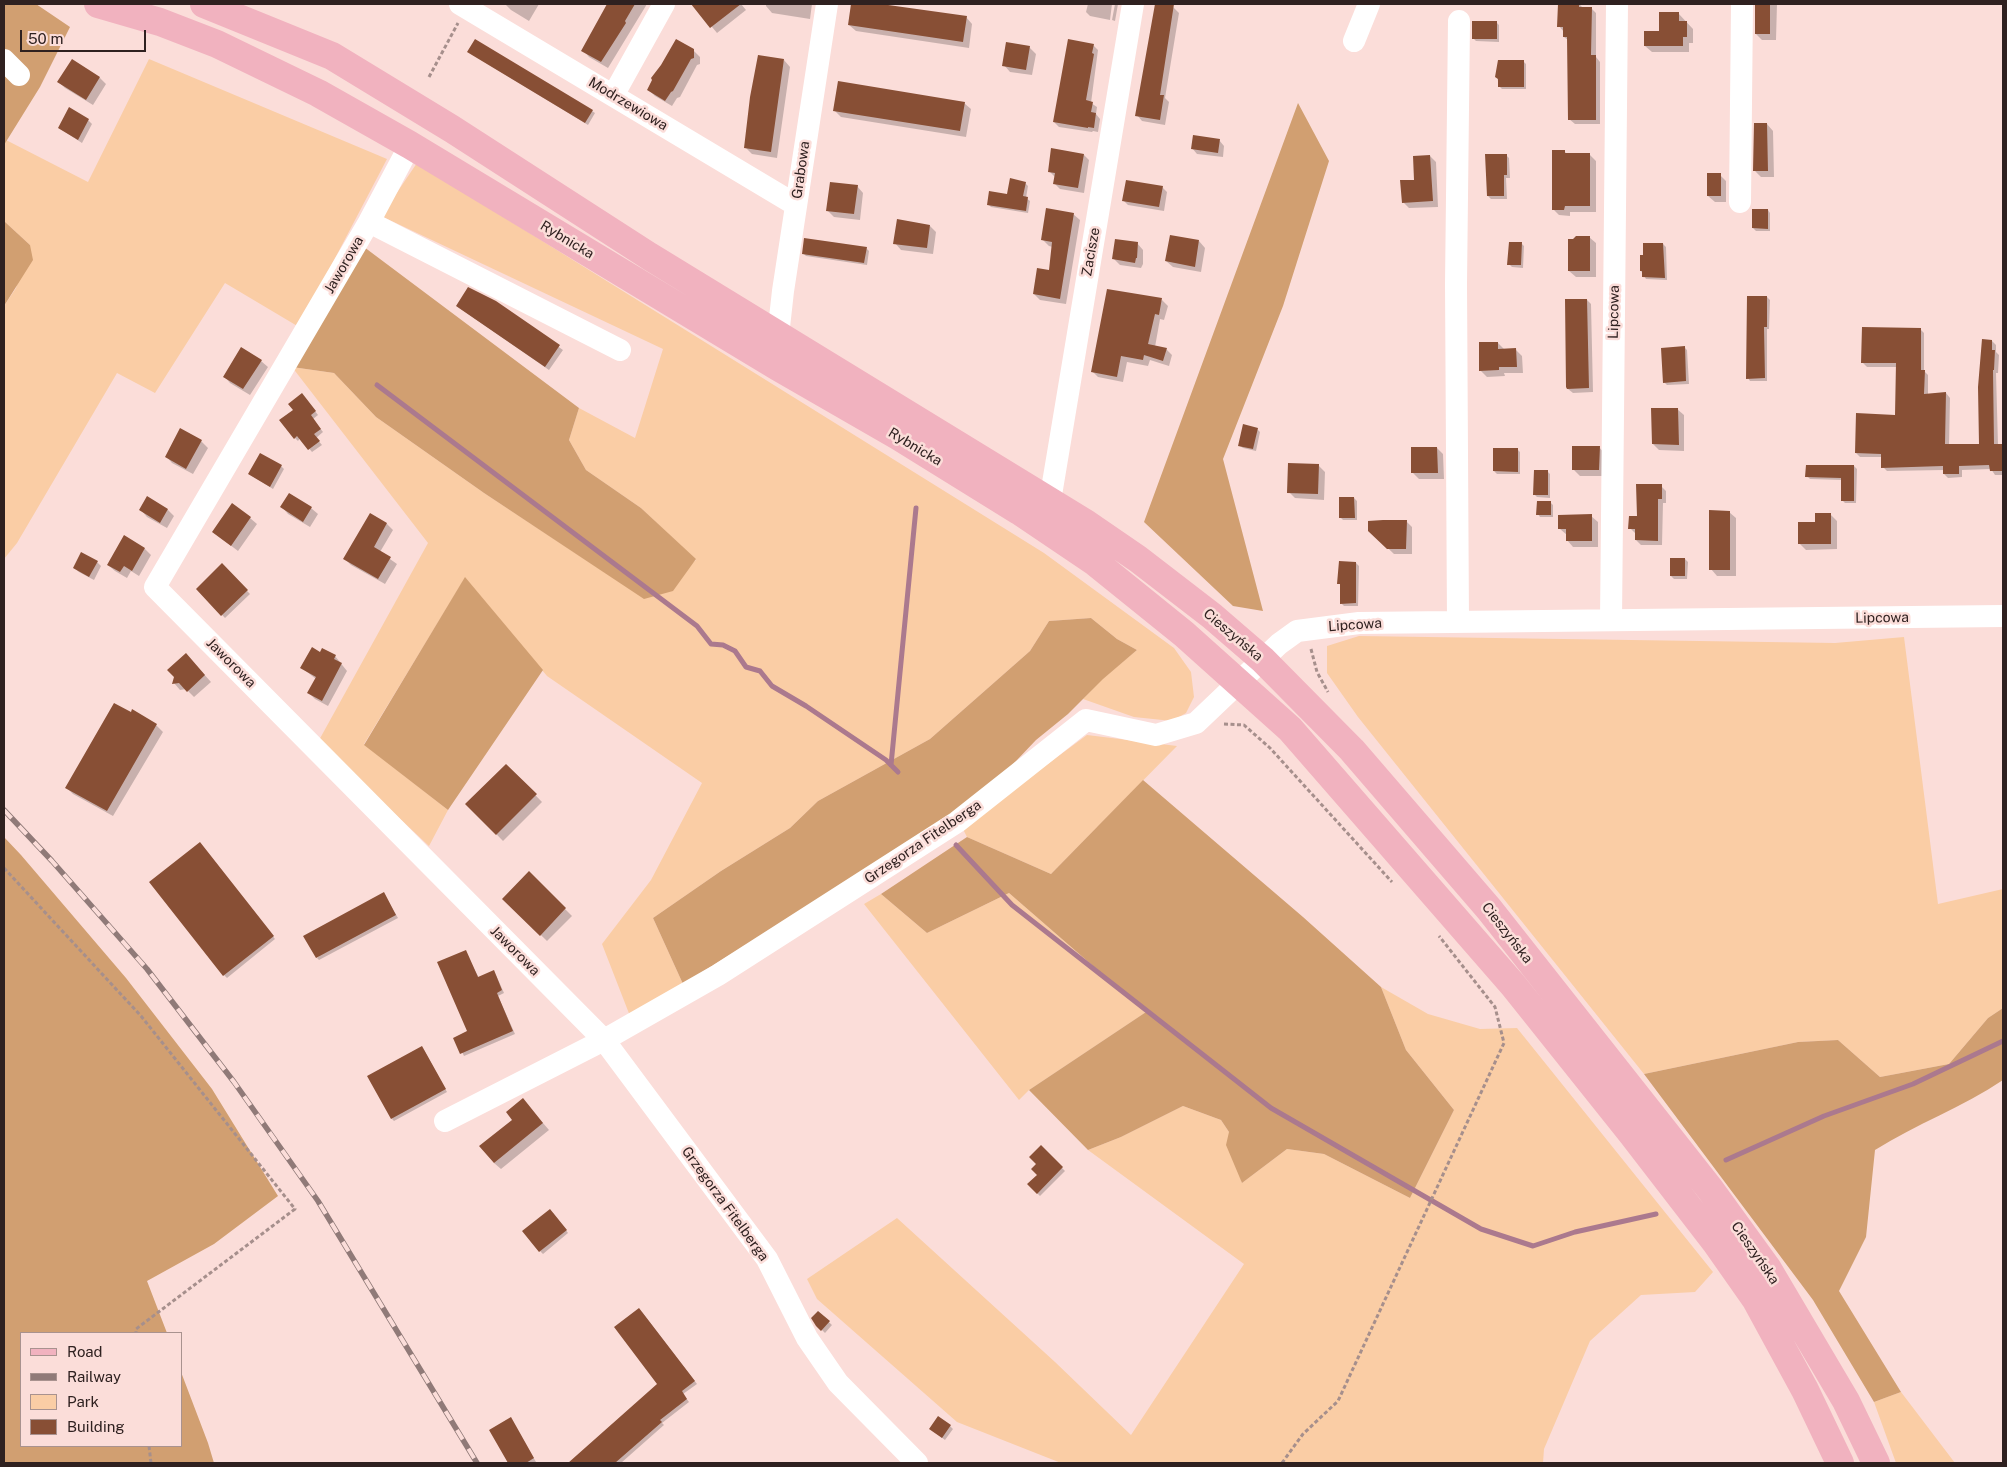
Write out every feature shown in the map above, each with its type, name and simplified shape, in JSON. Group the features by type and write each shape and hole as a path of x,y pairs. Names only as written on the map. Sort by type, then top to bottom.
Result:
{"main road":[{"name":"Rybnicka","path":"98,4 160,22 217,44 318,93 410,145 778,367 898,436 1035,502"},
{"name":"Rybnicka","path":"204,4 332,56 452,128 648,256 778,336 1035,502"},
{"name":"Cieszyńska","path":"1035,502 1138,559 1212,616 1263,660 1352,750 1489,909 1710,1189 1768,1269 1809,1336 1846,1401 1876,1463"},
{"name":"Cieszyńska","path":"1035,502 1096,563 1184,634 1290,729 1513,985 1710,1235 1756,1300 1805,1390 1840,1463"}],"street":[{"path":"614,94 664,4"},
{"name":"Grabowa","path":"778,336 783,291 827,4"},
{"name":"Zacisze","path":"1035,502 1133,4"},
{"path":"1354,41 1369,4"},
{"name":"Lipcowa","path":"1611,620 1616,4"},
{"path":"1740,202 1742,4"},
{"name":"Modrzewiowa","path":"465,5 796,205"},
{"path":"1458,622 1456,284 1459,21"},
{"path":"410,145 369,222 620,350"},
{"name":"Jaworowa","path":"369,222 155,588 604,1040"},
{"name":"Lipcowa","path":"1240,683 1279,644 1298,631 1359,623 2003,616"},
{"name":"Grzegorza Fitelberga","path":"445,1121 604,1040 718,975 956,822 1086,720 1156,735 1196,723 1240,683"},
{"name":"Grzegorza Fitelberga","path":"604,1040 767,1260 807,1338 838,1383 917,1463"}],"path":[{"path":"429,78 465,5"},
{"path":"1298,631 1310,647 1318,672 1328,692"},
{"path":"1196,723 1205,730 1223,724 1244,725 1275,754 1397,888"},
{"path":"4,868 141,1016 295,1209 136,1329 136,1332"},
{"path":"1282,1463 1303,1434 1338,1401 1504,1043 1496,1007 1435,932"},
{"path":"150,1447 152,1463"}],"green space":[{"path":"149,59 387,159 299,327 225,283 155,393 117,373 17,543 4,559 4,306 16,288 30,245 4,221 4,145 6,140 88,182"},
{"path":"417,163 1044,553 1174,648 1191,672 1194,697 1186,713 1172,721 1134,717 1083,699 1103,678 1137,650 1117,639 1091,618 1049,621 1030,651 930,739 818,801 790,828 721,871 653,918 683,984 630,1016 602,944 651,880 702,783 547,676 465,578 364,744 448,810 429,846 318,742 428,543 292,367 334,373 376,417 484,493 644,598 696,560 641,508 586,470 569,440 579,408 635,438 663,349 381,216"},
{"path":"1359,636 1835,643 1904,637 1938,904 2003,889 2003,1008 1988,1018 1949,1064 1880,1077 1838,1040 1798,1042 1644,1074 1358,717 1327,673 1327,646"},
{"path":"1087,735 1177,746 1051,874 967,837 962,827"},
{"path":"1009,893 1146,1012 1029,1090 1019,1100 864,904 881,894 927,933"},
{"path":"1381,987 1428,1014 1480,1029 1517,1028 1713,1272 1695,1292 1641,1295 1590,1341 1544,1449 1543,1463 1061,1463 957,1422 817,1299 807,1279 897,1218 1055,1362 1131,1435 1244,1264 1088,1150 1121,1137 1183,1106 1221,1120 1229,1132 1242,1183 1287,1149 1324,1154 1410,1198 1454,1110 1406,1050"},
{"path":"1901,1392 1955,1463 1896,1463 1874,1402"}],"shaded area":[{"path":"36,4 70,27 40,87 4,145 4,5"},
{"path":"1298,103 1329,161 1283,306 1223,459 1263,611 1233,606 1144,522"},
{"path":"4,221 30,245 33,260 4,306"},
{"path":"364,247 579,408 569,440 586,470 641,508 696,559 673,591 644,599 484,493 376,417 334,373 292,367"},
{"path":"465,577 543,670 448,810 364,745"},
{"path":"1091,618 1117,639 1137,650 1103,679 1068,714 1036,740 971,805 683,984 653,918 721,871 790,828 818,801 930,739 1030,651 1049,621"},
{"path":"1143,780 1303,917 1381,987 1406,1050 1454,1110 1410,1198 1324,1154 1287,1149 1242,1183 1226,1145 1229,1132 1221,1120 1183,1106 1121,1137 1088,1150 1029,1090 1146,1012 1009,893 927,933 881,894 967,837 1051,874"},
{"path":"4,837 126,978 212,1089 278,1196 214,1244 147,1281 167,1332 20,1332 20,1447 182,1447 182,1375 214,1463 4,1463"},
{"path":"2003,1008 2003,1080 1972,1099 1875,1150 1866,1237 1839,1291 1901,1392 1874,1402 1813,1300 1644,1074 1798,1042 1838,1040 1880,1077 1949,1064 1988,1018"}],"building":[{"path":"607,4 635,4 625,21 626,23 601,62 581,51"},
{"path":"691,4 741,4 710,28"},
{"path":"851,4 881,4 967,16 963,42 848,25"},
{"path":"1155,4 1174,4 1160,95 1164,95 1160,120 1135,116"},
{"path":"1558,4 1579,4 1579,7 1592,7 1591,55 1596,55 1596,120 1568,120 1567,37 1563,37 1563,27 1557,27"},
{"path":"1755,4 1770,4 1770,34 1755,34"},
{"path":"1659,12 1679,12 1679,21 1687,21 1687,37 1683,37 1683,46 1644,46 1644,31 1659,31"},
{"path":"1472,21 1497,21 1497,39 1472,39"},
{"path":"475,39 593,110 585,123 467,52"},
{"path":"676,39 694,49 694,58 691,59 673,91 665,101 647,90 652,80 651,78"},
{"path":"1068,39 1094,44 1086,100 1093,102 1091,112 1096,113 1094,128 1053,122"},
{"path":"1006,42 1030,46 1026,70 1002,66"},
{"path":"758,55 784,59 771,152 744,148 750,97"},
{"path":"72,59 100,77 86,100 57,82"},
{"path":"1498,60 1524,60 1524,87 1498,87 1498,79 1495,77"},
{"path":"838,81 965,102 960,131 833,111"},
{"path":"69,107 89,119 78,140 58,128"},
{"path":"1754,123 1767,123 1768,171 1753,171"},
{"path":"1193,135 1220,139 1218,153 1191,149"},
{"path":"1051,148 1084,154 1078,188 1053,184 1055,173 1048,172"},
{"path":"1552,150 1565,150 1565,153 1590,153 1590,206 1565,206 1564,210 1552,210"},
{"path":"1485,154 1507,154 1504,196 1487,196"},
{"path":"1430,155 1433,201 1402,203 1400,180 1414,180 1413,156"},
{"path":"1707,173 1721,173 1721,196 1707,196"},
{"path":"1010,178 1026,182 1023,196 1028,197 1026,211 987,205 989,191 1007,194"},
{"path":"1126,180 1163,186 1159,207 1122,201"},
{"path":"830,182 858,185 854,214 826,211"},
{"path":"1046,208 1074,213 1060,299 1033,294 1037,268 1049,270 1052,242 1041,240"},
{"path":"1752,209 1768,209 1768,229 1752,228"},
{"path":"897,219 930,225 927,248 893,244"},
{"path":"1170,235 1199,240 1195,267 1165,261"},
{"path":"1576,236 1590,236 1590,271 1568,271 1568,239 1573,239"},
{"path":"804,238 867,247 864,263 802,254"},
{"path":"1115,239 1138,242 1135,263 1112,259"},
{"path":"1509,242 1522,242 1521,265 1507,265"},
{"path":"1643,243 1663,243 1665,278 1642,277 1640,255 1643,255"},
{"path":"468,287 496,301 560,345 545,367 456,306"},
{"path":"1107,289 1162,298 1159,315 1155,314 1148,344 1167,348 1163,361 1144,355 1143,360 1121,356 1117,377 1091,372"},
{"path":"1747,296 1767,296 1767,327 1764,327 1765,378 1746,379"},
{"path":"1565,299 1587,299 1589,388 1567,389 1566,387"},
{"path":"1862,327 1921,328 1921,370 1925,370 1924,394 1946,392 1945,444 1979,444 1978,387 1982,339 1992,340 1992,350 1995,350 1993,370 1994,444 2003,444 2003,471 1990,471 1989,465 1959,466 1959,474 1943,474 1943,466 1881,468 1881,454 1855,453 1856,413 1895,415 1896,363 1861,363"},
{"path":"1479,342 1498,342 1498,349 1516,348 1517,367 1499,367 1499,370 1479,371"},
{"path":"1685,346 1686,381 1663,383 1661,348"},
{"path":"241,347 262,360 243,389 223,377"},
{"path":"302,393 316,411 311,415 321,429 314,434 320,441 308,450 297,436 294,439 279,420 293,410 288,404"},
{"path":"1651,408 1678,408 1679,445 1652,444"},
{"path":"1243,424 1258,428 1253,449 1238,446"},
{"path":"180,428 202,440 186,469 165,457"},
{"path":"1572,446 1600,446 1599,470 1572,470"},
{"path":"1411,447 1437,447 1438,473 1411,473"},
{"path":"1493,448 1518,448 1518,472 1493,471"},
{"path":"260,453 282,465 270,487 248,474"},
{"path":"1288,463 1319,464 1318,494 1287,493"},
{"path":"1806,465 1854,465 1854,501 1841,501 1841,478 1805,477"},
{"path":"1534,470 1548,470 1548,495 1533,495"},
{"path":"1636,484 1662,484 1662,499 1658,499 1658,541 1635,540 1635,529 1628,529 1629,516 1637,516"},
{"path":"289,493 312,507 303,522 280,507"},
{"path":"147,496 168,509 160,523 139,510"},
{"path":"1339,497 1354,497 1355,518 1339,518"},
{"path":"1537,501 1551,501 1551,515 1536,515"},
{"path":"232,503 251,517 231,546 212,532"},
{"path":"1709,510 1730,511 1730,570 1709,570"},
{"path":"370,513 387,523 374,547 391,557 378,579 343,559"},
{"path":"1815,513 1831,513 1831,544 1798,544 1798,522 1815,522"},
{"path":"1592,514 1592,541 1566,541 1566,529 1558,529 1558,515"},
{"path":"1407,520 1406,549 1387,549 1368,531 1368,521"},
{"path":"124,535 145,548 132,571 124,566 120,572 107,565"},
{"path":"81,552 98,561 89,577 73,568"},
{"path":"1670,558 1685,558 1685,576 1670,576"},
{"path":"1339,561 1356,562 1356,603 1340,604 1340,584 1337,584"},
{"path":"222,563 248,590 221,616 196,589"},
{"path":"312,647 320,652 322,648 336,655 334,659 342,663 322,701 307,693 316,677 300,668"},
{"path":"186,653 205,675 187,692 179,683 172,684 174,677 167,670"},
{"path":"114,703 131,712 132,709 157,724 107,811 65,788"},
{"path":"506,764 537,794 496,835 465,804"},
{"path":"200,842 274,936 223,976 149,882"},
{"path":"529,871 566,908 540,936 502,899"},
{"path":"384,892 396,915 316,958 303,936"},
{"path":"466,950 478,977 494,970 502,990 497,993 513,1031 460,1054 453,1038 467,1031 437,962"},
{"path":"422,1046 446,1089 391,1119 367,1076"},
{"path":"523,1098 543,1123 494,1163 479,1146 512,1120 506,1112"},
{"path":"1041,1145 1063,1167 1037,1194 1027,1184 1037,1175 1031,1169 1036,1164 1029,1157"},
{"path":"550,1209 567,1230 539,1252 522,1231"},
{"path":"639,1308 695,1381 682,1391 687,1399 660,1420 662,1422 615,1463 568,1463 657,1384 614,1327"},
{"path":"818,1311 830,1321 821,1331 811,1318"},
{"path":"938,1416 951,1425 942,1438 929,1429"},
{"path":"511,1417 534,1458 526,1463 508,1463 489,1430"}],"waterway":[{"path":"377,385 697,626 711,644 723,645 735,651 746,667 760,671 772,686 806,706 886,760 898,772"},
{"path":"891,765 916,508"},
{"path":"956,845 1012,905 1271,1108 1481,1229 1533,1246 1575,1232 1656,1214"},
{"path":"1726,1160 1824,1116 1913,1084 2003,1041"}],"railway":[{"path":"4,810 52,861 147,969 234,1082 318,1201 477,1463"}]}
